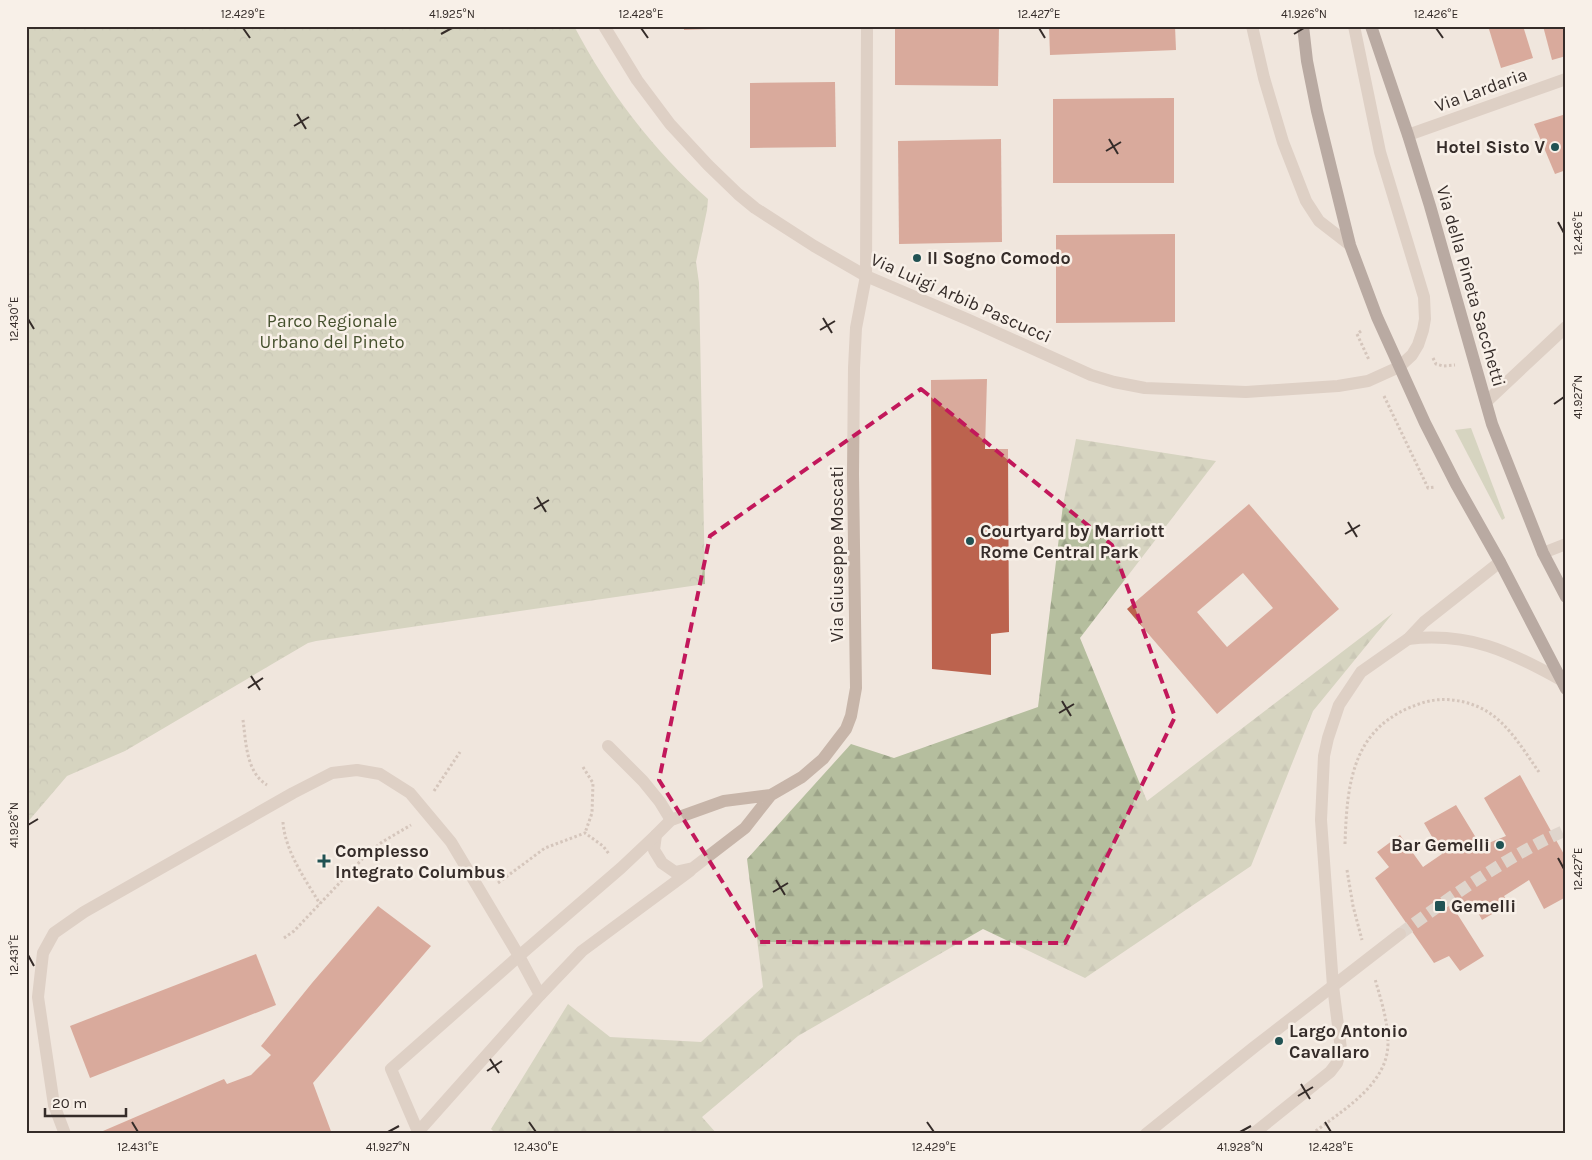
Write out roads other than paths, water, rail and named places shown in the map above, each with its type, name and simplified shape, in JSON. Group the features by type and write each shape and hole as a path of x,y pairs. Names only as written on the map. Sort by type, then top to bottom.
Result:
{"main road":[{"path":"1303,26 1307,61 1317,111 1350,245 1377,317 1442,458 1500,562 1564,685"},
{"name":"Via della Pineta Sacchetti","path":"1370,26 1408,135 1430,206 1486,402 1543,554 1566,597"}],"street":[{"name":"Via Luigi Arbib Pascucci","path":"604,26 653,104 685,142 755,208 814,246 866,276 1091,375 1145,388 1246,392 1338,386 1376,378 1399,367"},
{"name":"Via Giuseppe Moscati","path":"771,795 724,801 671,820 621,868 391,1069 419,1133 540,995 582,952 745,828 771,795 802,777 823,759 846,729 852,716 856,688 853,474 854,368 856,328 866,276 867,26"},
{"path":"1252,26 1264,78 1283,142 1306,201 1319,221 1350,245"},
{"path":"1354,26 1380,152 1426,308 1423,330 1418,345 1412,355 1399,367"},
{"name":"Via Lardaria","path":"1408,135 1566,79"},
{"path":"1486,402 1566,327"},
{"path":"1543,554 1566,544"},
{"path":"1253,1134 1330,1072 1337,1063 1341,1049 1333,986 1322,838 1324,756 1339,705 1361,672 1408,639 1424,622 1500,562"},
{"path":"1408,639 1440,636 1490,646 1511,654 1564,685"},
{"path":"608,746 644,781 671,820"},
{"path":"64,1134 54,1105 38,997 43,953 54,933 84,912 332,772 357,770 380,774 410,793 451,842 540,995"},
{"path":"656,835 654,850 662,863 675,872 693,868"},
{"path":"1146,1134 1400,934"}],"tunnel":[{"path":"1400,934 1459,891 1502,864 1566,830"}],"place":[{"name":"Hotel Sisto V","path":"1555,147"},
{"name":"Il Sogno Comodo","path":"917,258"},
{"name":"Courtyard by Marriott Rome Central Park","path":"970,541"},
{"name":"Bar Gemelli","path":"1500,845"},
{"name":"Complesso Integrato Columbus","path":"324,861"},
{"name":"Gemelli","path":"1440,906"},
{"name":"Largo Antonio Cavallaro","path":"1279,1041"}],"park label":[{"name":"Parco Regionale Urbano del Pineto","path":"332,331"}]}
